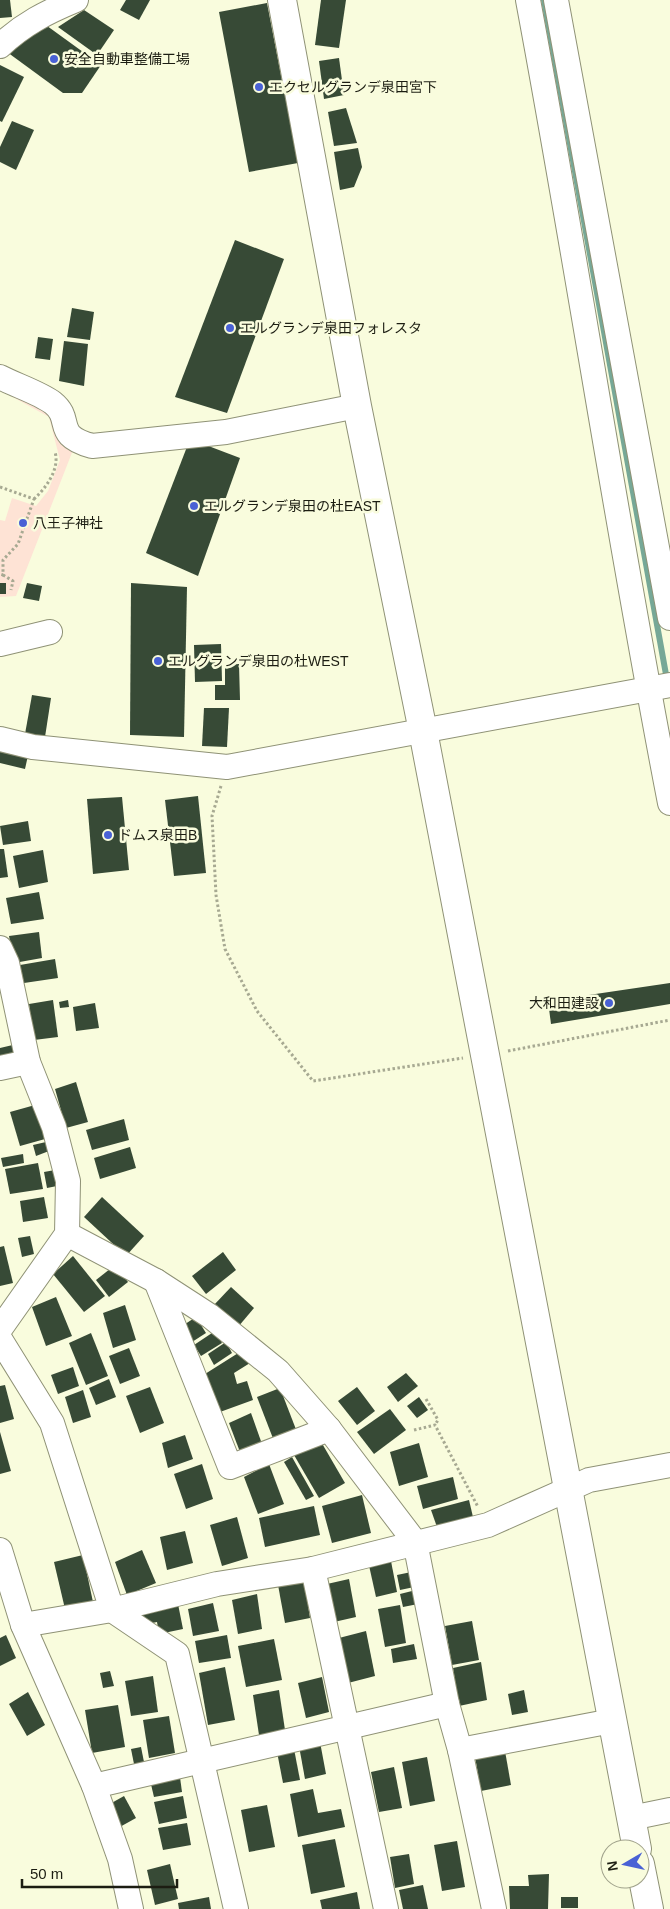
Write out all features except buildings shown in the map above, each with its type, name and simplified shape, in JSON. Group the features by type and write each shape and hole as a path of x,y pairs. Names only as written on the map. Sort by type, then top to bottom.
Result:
{"street":[{"path":"0,46 43,7 76,0"},
{"path":"282,0 356,406 423,731 635,1839"},
{"path":"528,0 593,361 659,687 670,802"},
{"path":"556,0 670,618"},
{"path":"0,377 54,404 62,416 65,430 75,442 92,446 226,432 356,406"},
{"path":"0,644 50,632"},
{"path":"0,740 33,747 227,767 659,687"},
{"path":"0,948 7,963 28,1062 54,1128 68,1181 67,1234 0,1330"},
{"path":"0,1068 28,1062"},
{"path":"67,1234 156,1281 210,1316 278,1371 329,1429 415,1542 447,1704 460,1750 494,1909"},
{"path":"156,1281 230,1467 329,1429"},
{"path":"0,1339 52,1423 112,1610 177,1654 180,1674 236,1909"},
{"path":"23,1625 112,1610 217,1584 313,1569 488,1525 589,1480 670,1465"},
{"path":"0,1550 23,1625 94,1786 120,1859 132,1909"},
{"path":"313,1569 386,1909"},
{"path":"94,1786 447,1704"},
{"path":"460,1750 612,1721"},
{"path":"631,1818 670,1810"},
{"path":"645,1889 649,1909"}],"path":[{"path":"11,590 13,581 1,574 3,560 18,544 34,499 46,489 57,460 53,443"},
{"path":"0,487 34,499"},
{"path":"227,767 212,816 216,895 225,950 257,1010 312,1081 484,1055 670,1020"},
{"path":"414,1430 435,1425 438,1420 426,1399"},
{"path":"435,1425 488,1525"}],"shaded area":[{"path":"0,390 55,414 73,450 16,596 0,597 0,520 5,521 12,498 36,506 48,491 60,460 49,417"}],"waterway":[{"path":"544,0 667,680"}],"place":[{"name":"安全自動車整備工場","path":"54,59"},
{"name":"エクセルグランデ泉田宮下","path":"259,87"},
{"name":"エルグランデ泉田フォレスタ","path":"230,328"},
{"name":"エルグランデ泉田の杜EAST","path":"194,506"},
{"name":"八王子神社","path":"23,523"},
{"name":"エルグランデ泉田の杜WEST","path":"158,661"},
{"name":"ドムス泉田B","path":"108,835"},
{"name":"大和田建設","path":"609,1003"}]}
